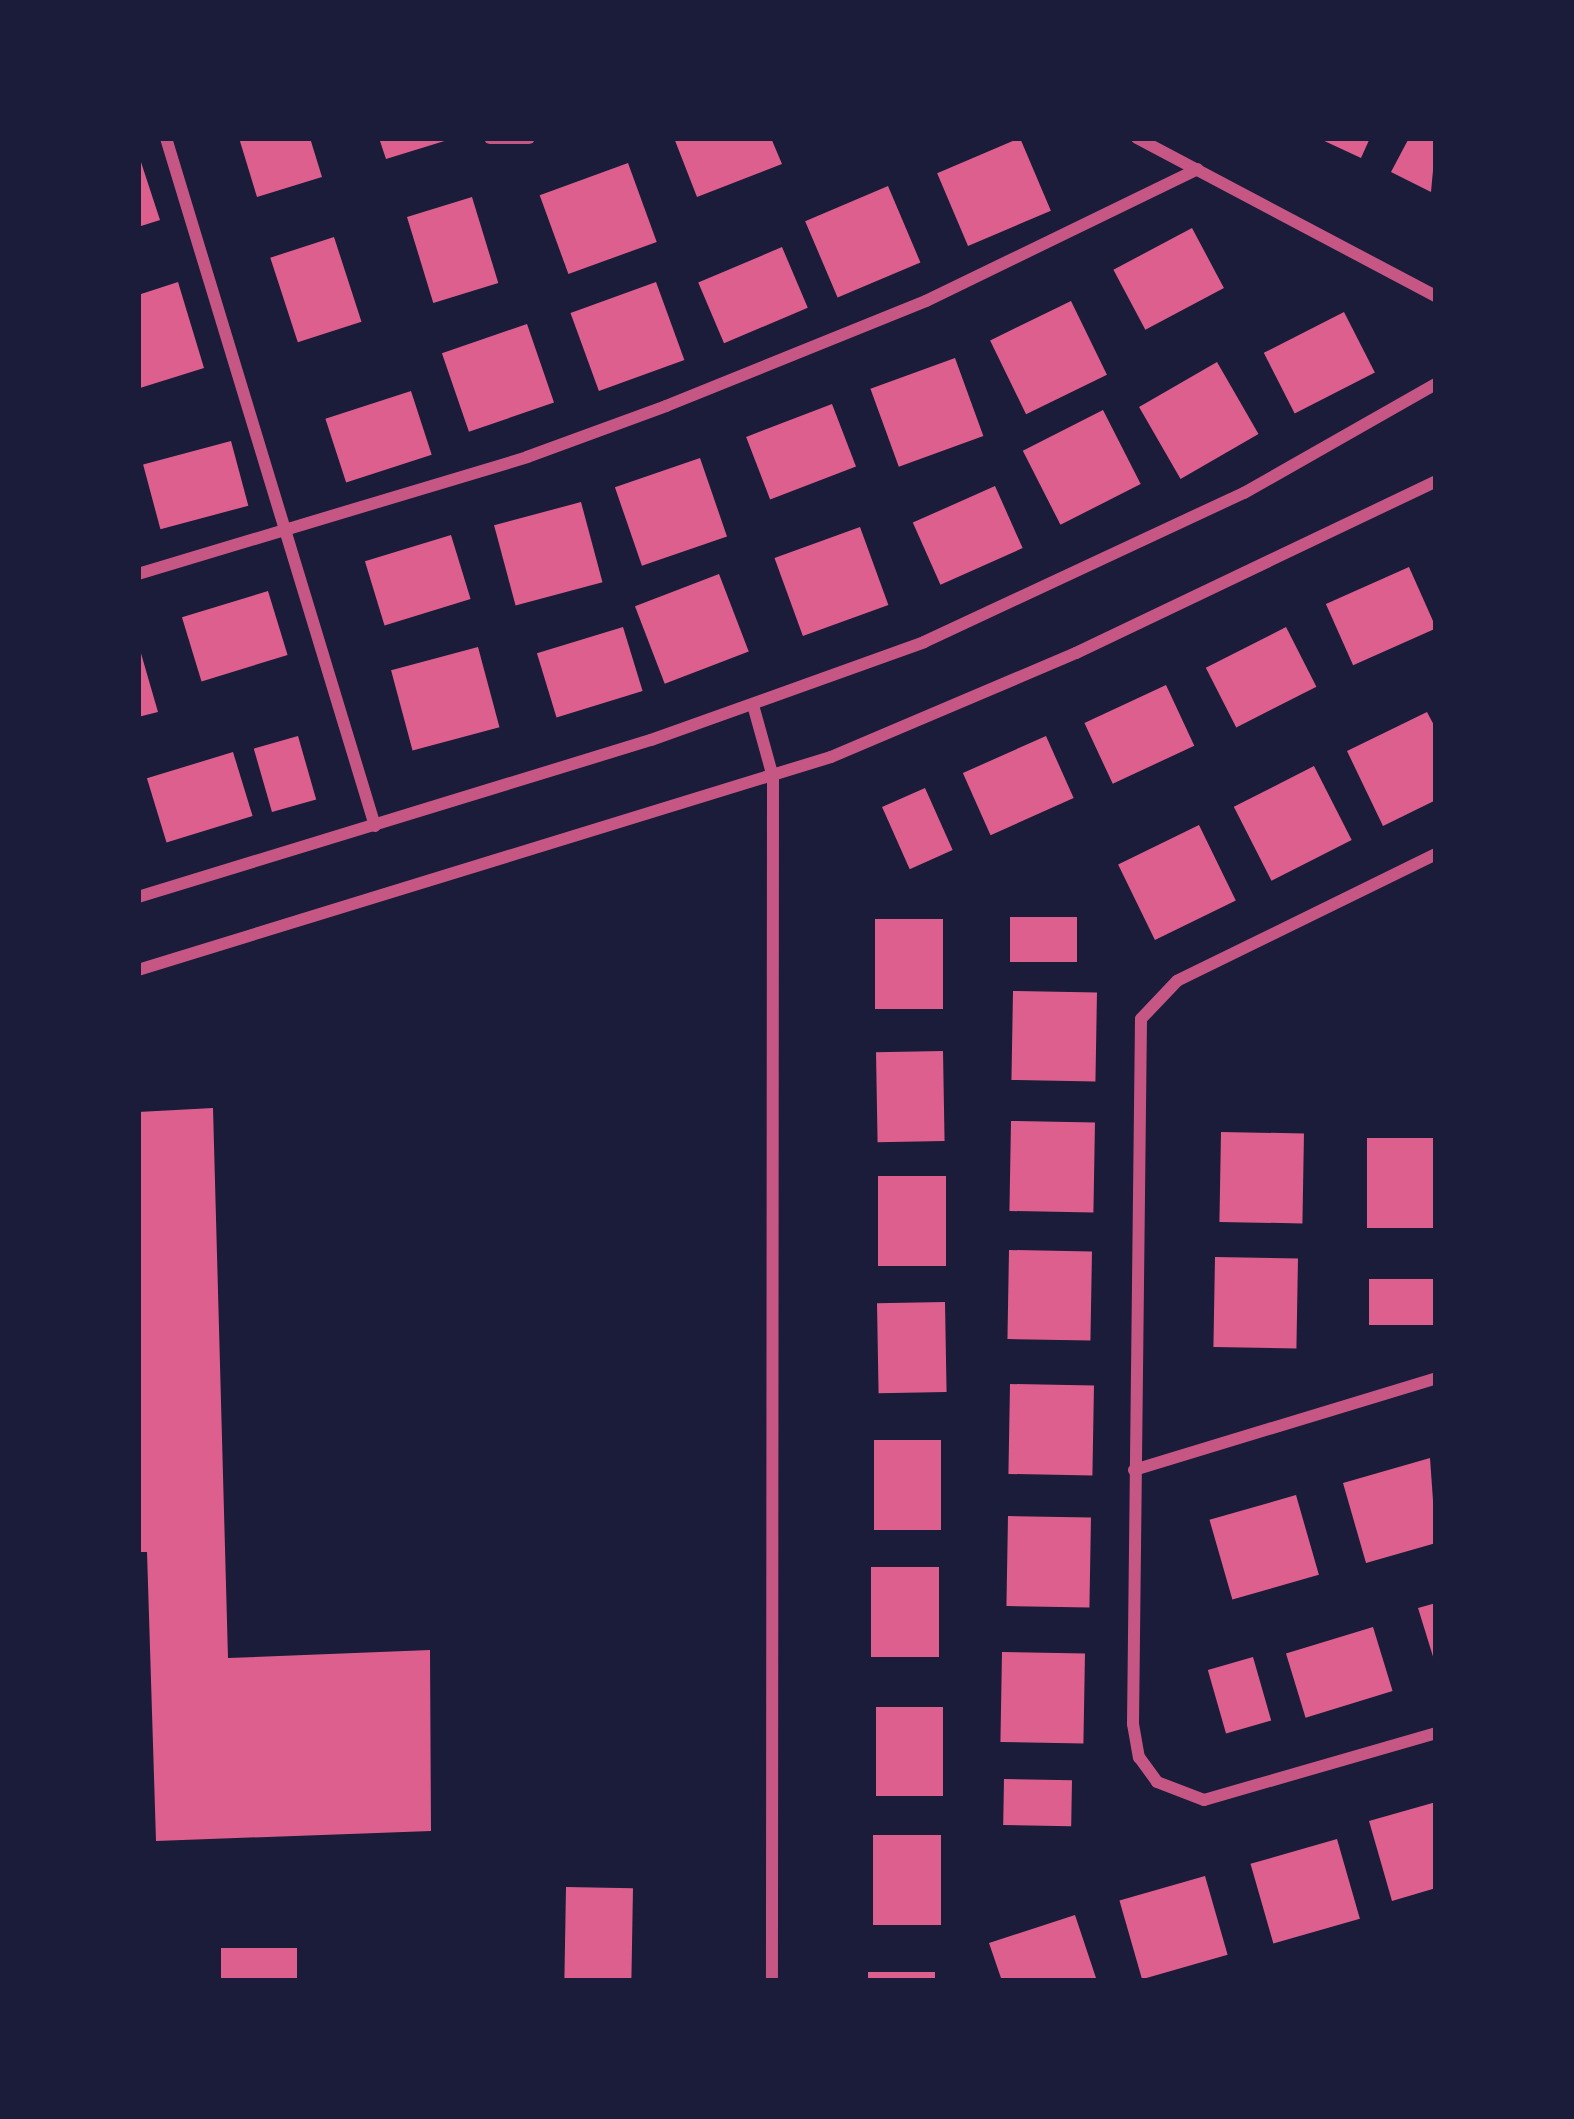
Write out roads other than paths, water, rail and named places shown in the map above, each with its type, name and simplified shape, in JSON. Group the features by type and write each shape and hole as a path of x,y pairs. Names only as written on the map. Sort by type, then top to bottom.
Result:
{"street":[{"path":"166,138 375,826"},
{"path":"490,138 529,138"},
{"path":"1137,138 1436,296"},
{"path":"138,574 527,458 795,356 1031,254 1198,169"},
{"path":"138,897 753,705 1081,573 1436,384"},
{"path":"138,970 773,777 1058,662 1436,481"},
{"path":"753,705 773,777 772,1981"},
{"path":"1436,854 1177,981 1146,1008 1137,1051 1132,1724 1139,1757 1157,1782 1186,1798 1227,1796 1436,1733"},
{"path":"1134,1470 1436,1378"}]}
